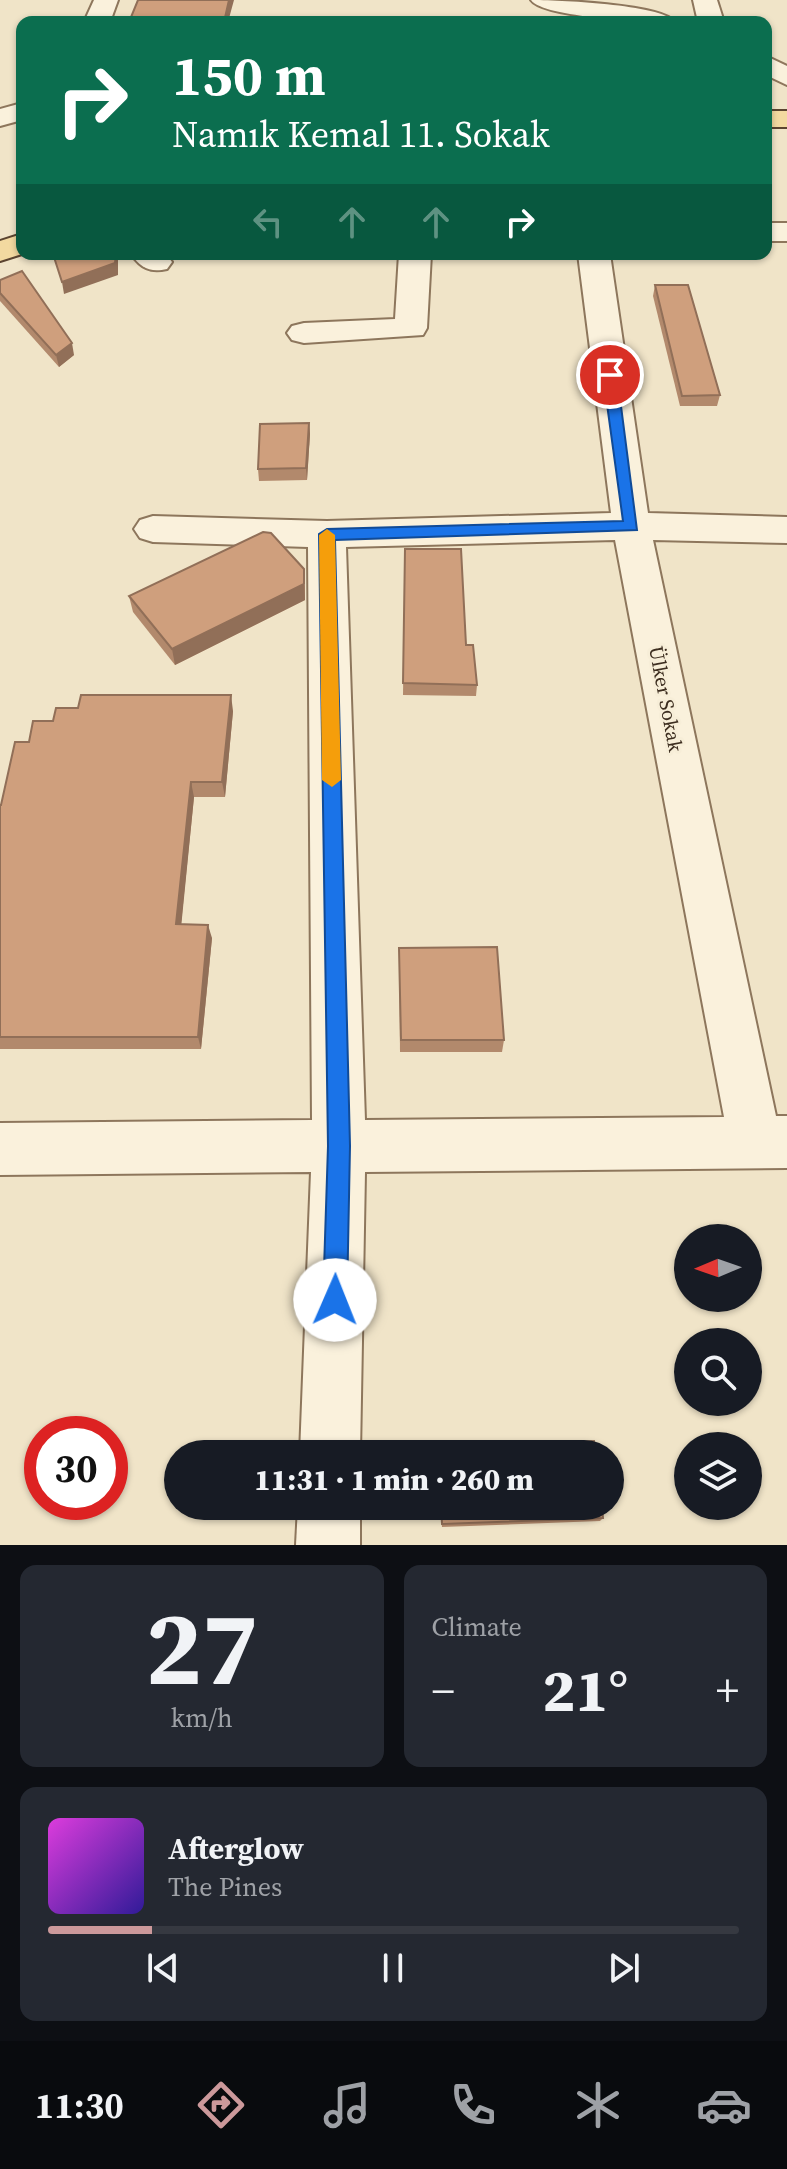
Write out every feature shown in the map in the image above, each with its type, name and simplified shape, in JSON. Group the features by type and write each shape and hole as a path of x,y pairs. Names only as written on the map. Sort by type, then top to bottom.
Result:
{"street":[{"path":"543,0 580,3 636,16"},
{"path":"304,333 411,328 415,260"},
{"name":"Ülker Sokak","path":"595,260 631,526 771,1142"},
{"path":"153,529 327,534 631,526 787,530"},
{"path":"327,534 339,1146 330,1440"},
{"path":"0,1149 771,1142"},
{"path":"328,1545 329,1520"}],"building":[{"path":"138,0 229,0 225,16 131,16"},
{"path":"55,260 115,260 115,263 62,282"},
{"path":"22,271 72,343 56,355 0,293 0,280"},
{"path":"655,285 688,285 720,395 682,396"},
{"path":"309,423 306,468 258,469 260,424"},
{"path":"263,532 271,533 304,569 304,584 172,649 129,596"},
{"path":"405,549 461,549 466,645 473,645 477,685 403,683"},
{"path":"81,695 231,695 222,782 191,782 176,924 208,925 198,1037 0,1037 0,805 15,742 29,742 33,721 53,721 56,708 78,708"},
{"path":"497,947 504,1040 401,1040 399,948"},
{"path":"442,1520 549,1520 442,1524"}],"slow traffic":[{"path":"327,535 332,780"}],"route":[{"path":"335,1300 339,1146 327,534 631,526 610,375"}]}
